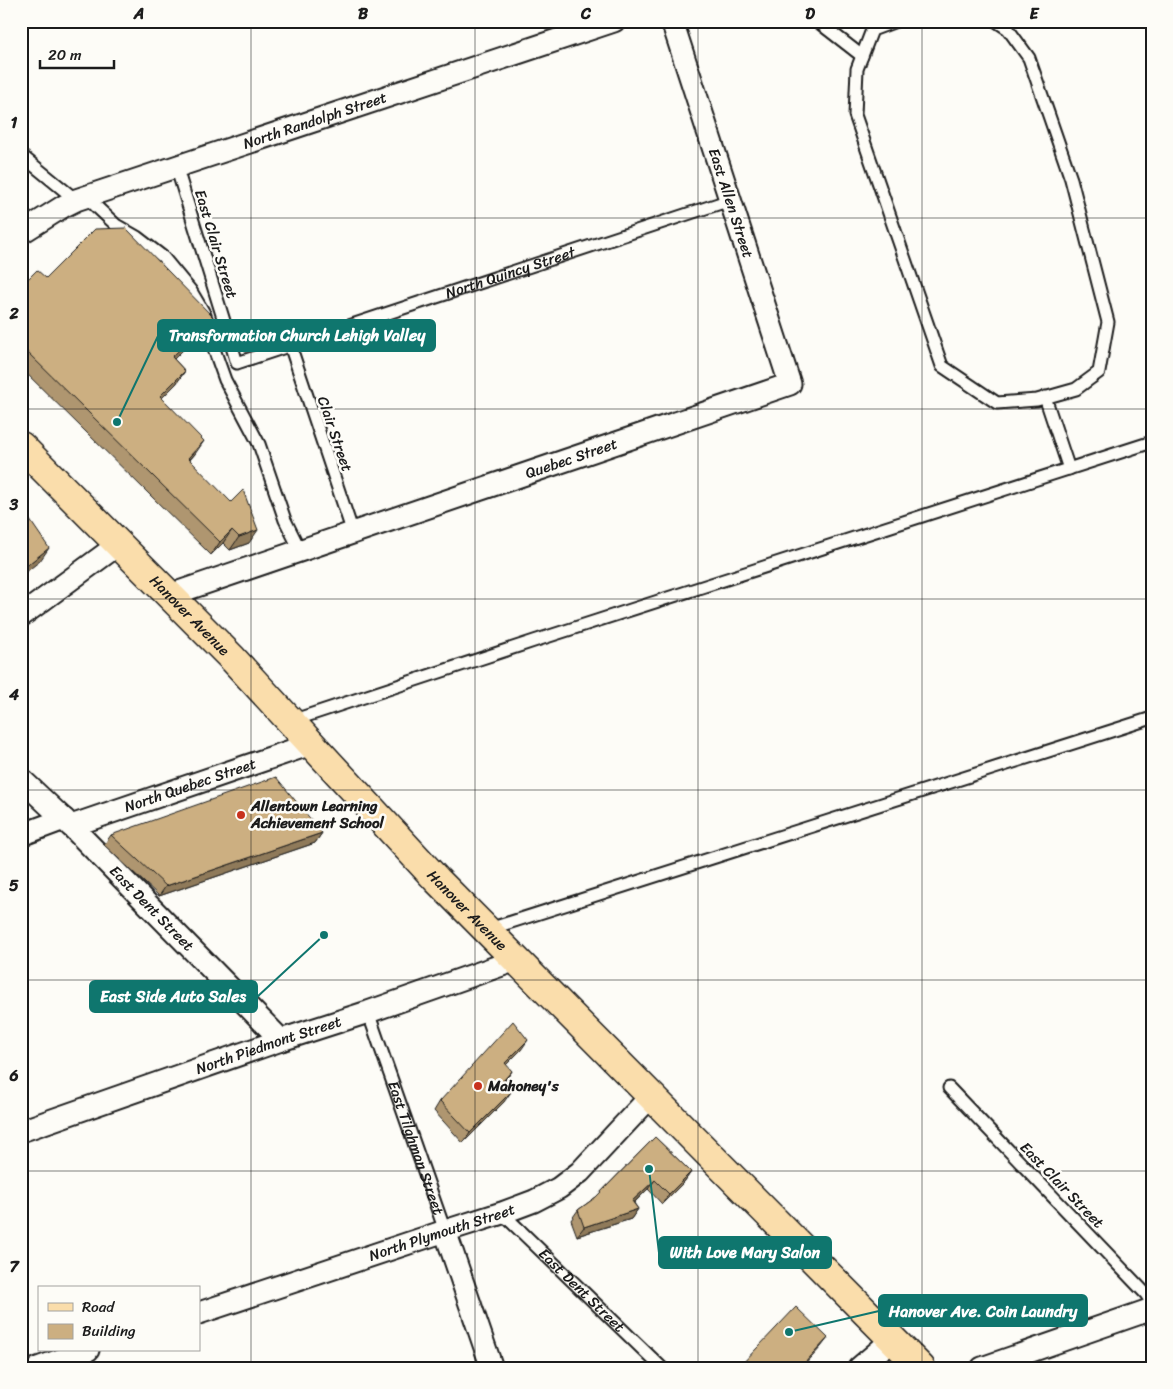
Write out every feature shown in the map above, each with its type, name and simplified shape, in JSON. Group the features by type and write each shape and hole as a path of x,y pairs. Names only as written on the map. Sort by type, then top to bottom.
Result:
{"main road":[{"name":"Hanover Avenue","path":"21,446 233,659 437,880 921,1368"}],"street":[{"name":"North Randolph Street","path":"21,233 64,206 81,198 614,21"},
{"name":"East Allen Street","path":"672,21 790,384"},
{"name":"Quebec Street","path":"353,532 790,384"},
{"path":"170,594 353,532"},
{"path":"21,616 119,544"},
{"name":"North Quebec Street","path":"21,835 68,823 311,744"},
{"name":"East Dent Street","path":"21,778 68,823 281,1040"},
{"name":"North Piedmont Street","path":"21,1131 516,960"},
{"name":"North Plymouth Street","path":"200,1313 534,1201 559,1188 580,1172 652,1096"},
{"name":"East Tilghman Street","path":"446,1231 492,1368"},
{"path":"982,1368 1152,1309"},
{"path":"859,1368 893,1339"},
{"path":"38,1368 82,1352"}],"lane":[{"path":"817,21 862,56"},
{"path":"896,21 872,30 857,69 855,115 942,366 996,403 1037,400 1076,389 1099,372 1108,322 1071,179 1029,58 1008,29 996,21"},
{"path":"21,155 116,225 137,236 163,257 191,290 204,313 210,329 224,380 259,444 285,520 300,550"},
{"name":"East Clair Street","path":"176,166 236,363 290,345"},
{"name":"North Quincy Street","path":"290,345 730,200"},
{"name":"Clair Street","path":"290,345 353,532"},
{"path":"1046,398 1069,469"},
{"path":"291,721 1152,442"},
{"path":"486,930 1152,718"},
{"name":"East Tilghman Street","path":"368,1012 446,1231"},
{"name":"East Clair Street","path":"949,1088 1146,1294 1152,1304"},
{"name":"East Dent Street","path":"502,1213 662,1368"}],"building":[{"path":"126,228 213,317 172,357 185,371 160,396 204,441 188,458 231,502 243,490 258,530 239,537 232,530 220,542 21,346 21,286 37,270 46,278 95,229"},
{"path":"21,507 49,548 21,570"},
{"name":"Allentown Learning Achievement School","path":"276,777 322,833 166,886 111,835"},
{"name":"Mahoney's","path":"513,1021 528,1040 505,1063 512,1071 502,1082 511,1092 470,1133 440,1101"},
{"path":"655,1137 691,1172 669,1194 655,1180 632,1201 638,1209 584,1227 578,1210 596,1197"},
{"path":"796,1307 828,1338 800,1368 740,1368 739,1367"}],"place":[{"name":"Transformation Church Lehigh Valley","path":"117,422"},
{"name":"Allentown Learning Achievement School","path":"241,815"},
{"name":"East Side Auto Sales","path":"324,935"},
{"name":"Mahoney's","path":"478,1086"},
{"name":"With Love Mary Salon","path":"649,1169"},
{"name":"Hanover Ave. Coin Laundry","path":"789,1332"}]}
